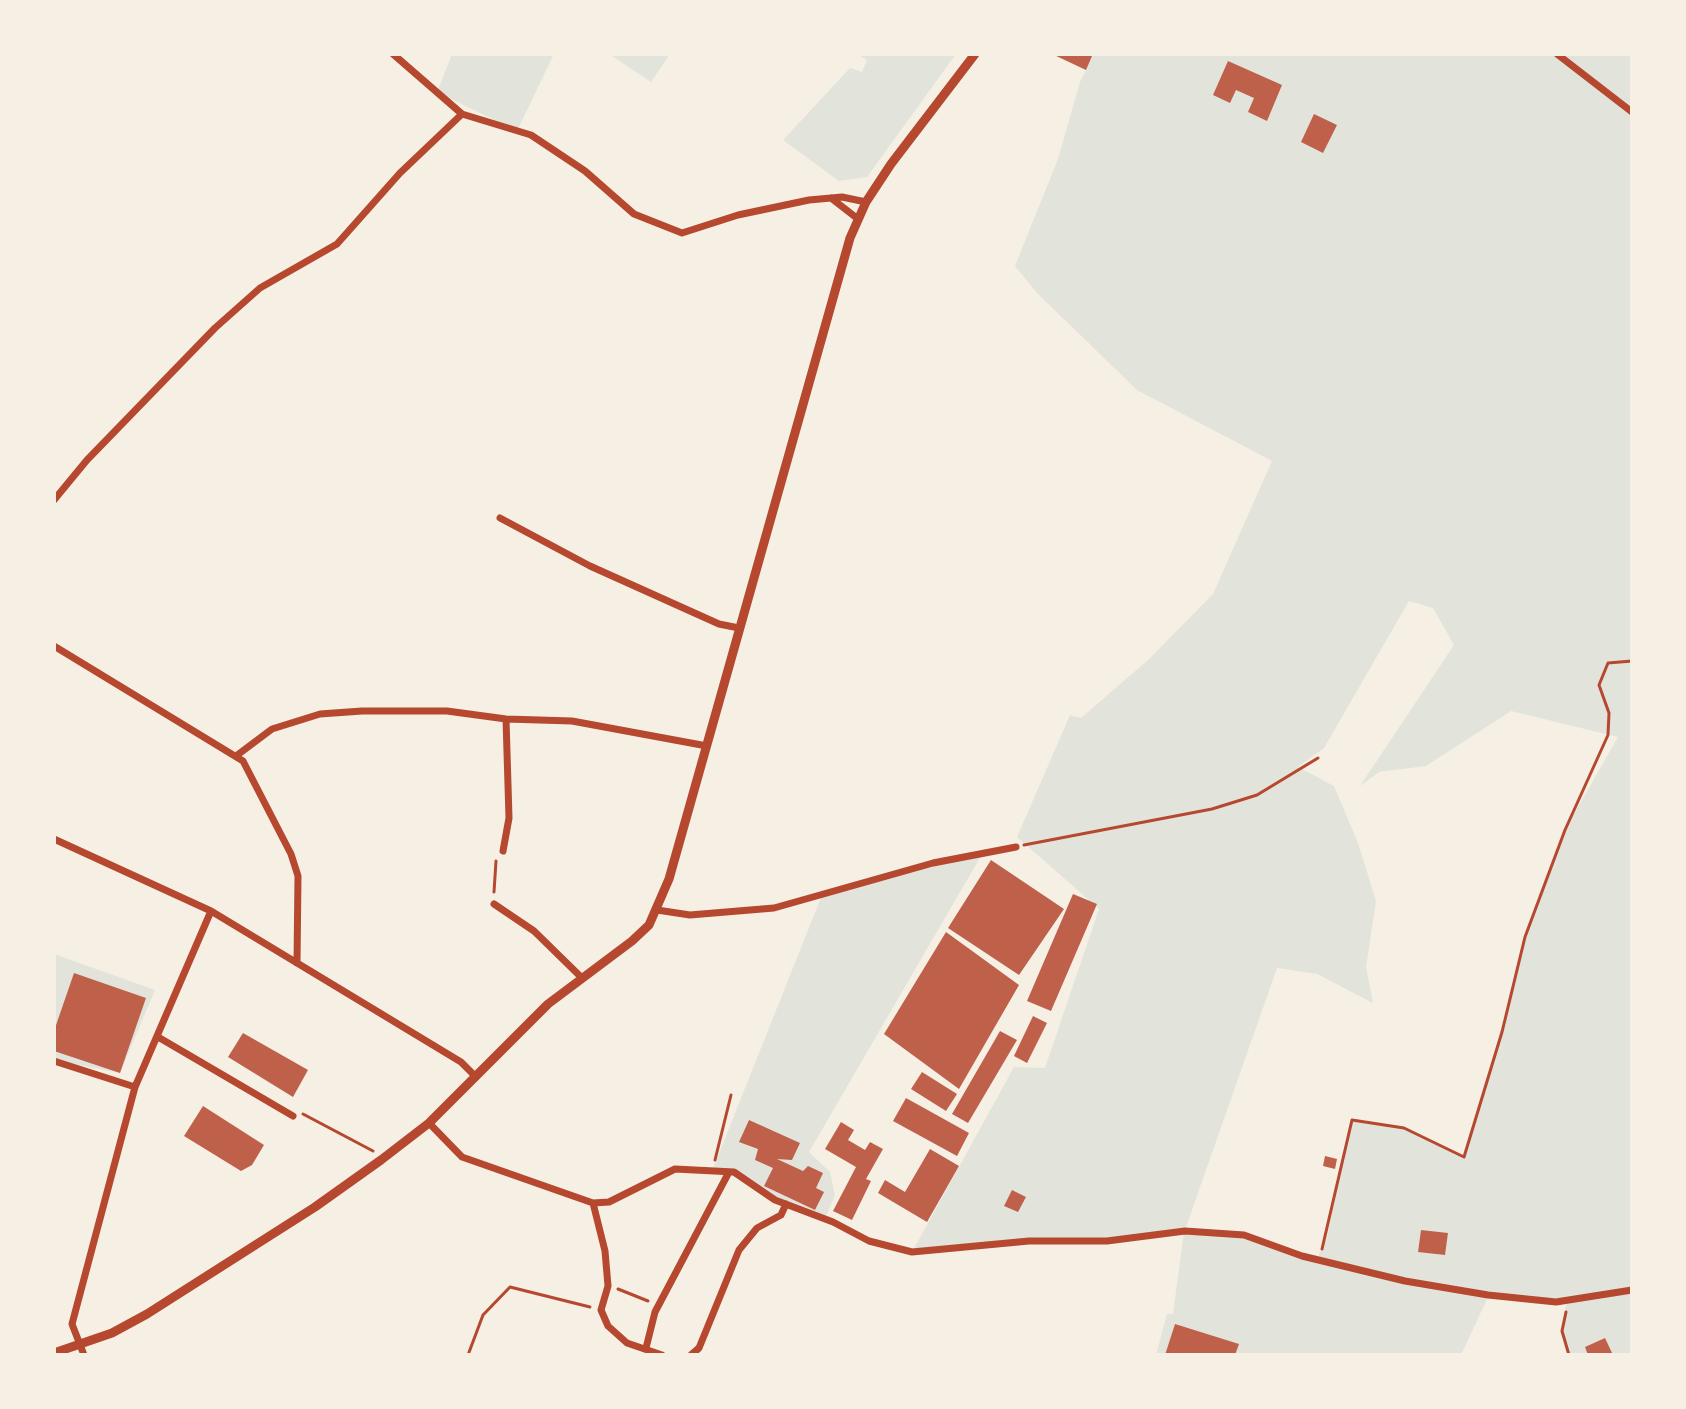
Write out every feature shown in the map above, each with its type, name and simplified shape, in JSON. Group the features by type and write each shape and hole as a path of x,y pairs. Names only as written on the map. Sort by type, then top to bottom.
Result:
{"street":[{"path":"393,54 462,114 531,135 585,171 634,214 682,233 738,215 831,198 854,198 866,202"},
{"path":"54,1353 82,1351 147,1314 315,1207 381,1160 429,1123 548,1004 632,941 657,910 707,746 839,272 858,219 891,164 975,54"},
{"path":"1557,54 1632,112"},
{"path":"54,500 87,460 215,328 260,288 337,244 400,173 462,114"},
{"path":"831,198 858,219"},
{"path":"500,518 590,566 719,624 739,628"},
{"path":"54,646 243,761 291,854 298,876 297,963"},
{"path":"236,756 272,729 320,714 447,711 506,719 609,725 707,746"},
{"path":"503,851 509,818 506,719"},
{"path":"54,839 211,911 461,1062 476,1077"},
{"path":"657,910 690,915 774,908 933,863 1016,847"},
{"path":"494,904 534,931 581,977"},
{"path":"82,1351 72,1324 135,1087 211,911"},
{"path":"158,1037 293,1116"},
{"path":"54,1061 135,1087"},
{"path":"429,1123 462,1157 593,1203 609,1202 675,1169 729,1172 786,1204 869,1241 912,1252 1029,1241 1107,1241 1185,1231 1244,1235 1317,1260 1405,1281 1488,1295 1568,1300 1630,1292"},
{"path":"646,1348 659,1306 729,1172"},
{"path":"593,1203 608,1286 601,1310 608,1326 627,1343 662,1355"},
{"path":"691,1355 699,1348 739,1250 757,1228 781,1215 786,1204"}],"path":[{"path":"1317,1260 1327,1239 1352,1120 1404,1128 1464,1157 1502,1032 1525,937 1571,816 1608,735 1609,713 1599,685 1608,663 1632,661"},
{"path":"1016,847 1212,809 1257,795 1318,758"},
{"path":"494,904 494,863 503,851"},
{"path":"712,1171 731,1095"},
{"path":"293,1116 307,1114 371,1149 381,1160"},
{"path":"608,1286 632,1292 659,1306"},
{"path":"468,1355 483,1315 510,1287 601,1310"},
{"path":"1568,1300 1562,1331 1569,1355"}],"shaded area":[{"path":"452,54 554,54 517,131 437,92"},
{"path":"609,54 670,54 651,82"},
{"path":"857,54 956,54 867,177 839,181 783,140 850,68 862,72 867,60"},
{"path":"1094,54 1632,54 1632,1355 1569,1355 1562,1331 1567,1301 1489,1295 1461,1355 1156,1355 1167,1314 1173,1314 1184,1232 1107,1241 1029,1241 912,1252 1014,1067 1045,1068 1099,909 1017,837 1070,715 1081,718 1148,660 1213,594 1272,461 1137,390 1037,293 1015,266 1058,159 1080,82","holes":["1409,601 1433,608 1454,645 1360,786 1379,772 1426,766 1511,711 1618,737 1565,830 1525,937 1502,1032 1464,1157 1404,1128 1352,1120 1327,1238 1317,1259 1244,1235 1185,1230 1277,968 1317,974 1373,1003 1366,967 1376,901 1358,843 1334,786 1298,767 1324,748"]},
{"path":"981,856 809,1152 830,1172 835,1195 825,1219 775,1200 734,1172 712,1171 822,895 933,863"},
{"path":"54,954 155,990 120,1073 54,1060"}],"building":[{"path":"1052,54 1093,54 1086,70"},
{"path":"1228,61 1282,85 1267,121 1248,112 1254,98 1236,90 1230,103 1213,95"},
{"path":"1314,114 1337,125 1323,153 1301,142"},
{"path":"991,860 1064,909 1019,975 948,928"},
{"path":"1073,894 1097,904 1051,1011 1027,1001"},
{"path":"946,932 1019,985 959,1089 884,1034"},
{"path":"74,973 146,998 120,1073 54,1051 54,1031"},
{"path":"1033,1016 1047,1023 1027,1063 1014,1056"},
{"path":"1000,1031 1017,1040 968,1123 952,1114"},
{"path":"243,1033 308,1070 293,1097 228,1057"},
{"path":"922,1072 957,1094 946,1111 911,1089"},
{"path":"906,1098 969,1133 957,1156 893,1121"},
{"path":"203,1106 264,1145 252,1165 241,1171 184,1136"},
{"path":"749,1120 800,1143 792,1160 777,1159 803,1171 808,1166 823,1173 816,1188 824,1192 815,1210 764,1186 773,1168 755,1160 758,1149 739,1142"},
{"path":"841,1122 854,1130 848,1140 865,1150 870,1142 883,1149 866,1179 871,1181 852,1220 833,1211 856,1167 825,1149"},
{"path":"930,1149 959,1166 927,1222 878,1193 885,1180 905,1192"},
{"path":"1325,1156 1337,1159 1335,1169 1323,1166"},
{"path":"1012,1190 1026,1197 1018,1212 1004,1206"},
{"path":"1421,1230 1448,1233 1445,1255 1418,1252"},
{"path":"1175,1324 1239,1344 1235,1355 1165,1355"},
{"path":"1605,1338 1613,1355 1588,1355 1585,1347"}]}
